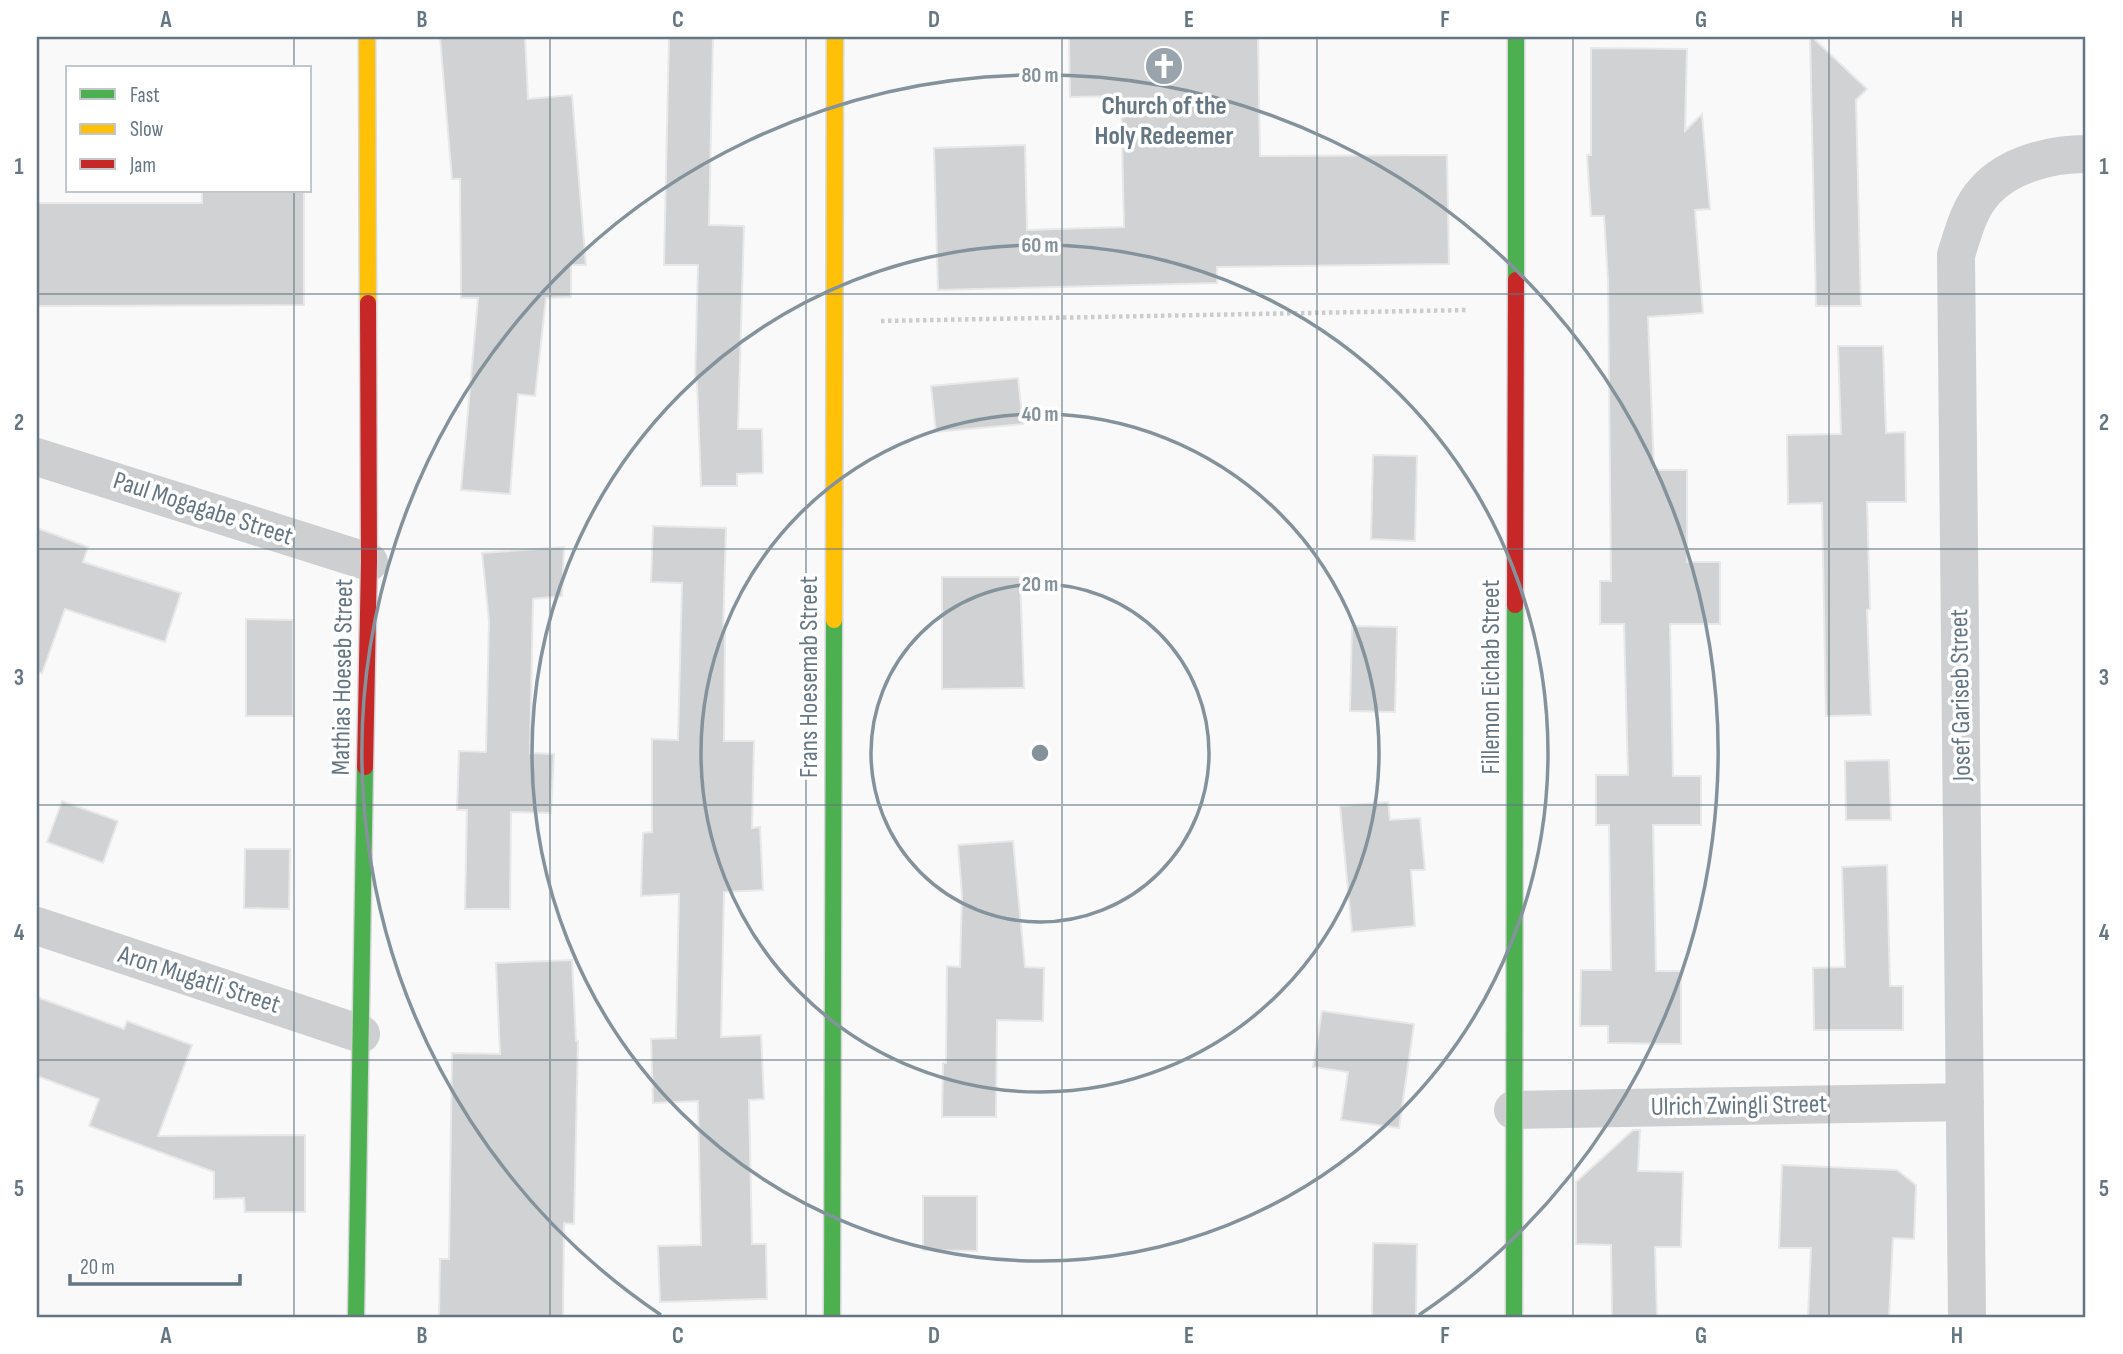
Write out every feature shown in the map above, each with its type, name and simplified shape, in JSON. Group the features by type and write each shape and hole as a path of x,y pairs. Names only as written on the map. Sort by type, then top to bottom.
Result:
{"street":[{"name":"Mathias Hoeseb Street","path":"356,1317 369,562 367,37"},
{"name":"Frans Hoesemab Street","path":"832,1317 835,37"},
{"name":"Fillemon Eichab Street","path":"1514,1317 1516,37"},
{"name":"Josef Gariseb Street","path":"1967,1317 1956,256 1968,220 1986,190 2020,166 2072,154 2086,154"},
{"name":"Paul Mogagabe Street","path":"37,457 369,562"},
{"name":"Aron Mugatli Street","path":"37,926 360,1034"},
{"name":"Ulrich Zwingli Street","path":"1513,1110 1965,1102"}],"path":[{"path":"834,322 1517,309"}],"building":[{"path":"440,37 525,37 528,99 572,95 586,265 571,265 571,297 546,298 535,396 518,394 510,494 461,490 478,298 461,298 460,179 452,179"},
{"path":"669,37 713,37 709,225 744,226 738,429 762,429 763,473 737,474 737,486 701,486 695,382 698,265 664,265"},
{"path":"1069,37 1258,37 1260,156 1447,155 1449,264 1217,267 1217,283 938,290 934,148 1025,145 1027,230 1124,227 1121,96 1070,97"},
{"path":"1810,37 1867,89 1856,100 1861,306 1816,306"},
{"path":"1591,48 1687,49 1685,131 1702,114 1710,209 1695,210 1703,313 1648,317 1654,470 1687,470 1687,562 1720,562 1720,624 1670,624 1673,776 1701,776 1701,825 1653,825 1656,971 1681,971 1681,1044 1608,1043 1608,1026 1580,1026 1581,970 1611,970 1609,825 1596,825 1596,775 1628,775 1624,624 1600,624 1600,581 1611,581 1608,280 1604,216 1591,216 1587,155 1591,155"},
{"path":"202,192 304,192 304,305 37,306 37,203 202,203"},
{"path":"1838,346 1883,346 1886,433 1905,432 1906,502 1867,502 1871,715 1826,716 1822,503 1788,504 1787,435 1841,434"},
{"path":"1018,378 1023,424 936,432 931,386"},
{"path":"1373,455 1417,456 1415,541 1371,539"},
{"path":"653,526 726,528 724,741 754,741 752,828 760,827 763,890 724,892 721,1037 761,1035 764,1099 749,1100 752,1244 766,1244 767,1299 660,1302 658,1246 701,1245 698,1101 653,1103 651,1039 676,1038 679,894 641,896 643,833 652,832 652,739 678,740 682,583 651,582"},
{"path":"37,528 88,547 83,562 181,593 165,642 65,609 42,673 37,672"},
{"path":"564,547 562,596 533,599 530,753 554,754 551,813 511,812 510,909 465,909 467,810 457,810 459,751 486,752 489,621 482,553"},
{"path":"942,577 1020,577 1024,688 942,689"},
{"path":"246,619 293,620 293,716 246,716"},
{"path":"1352,626 1397,627 1395,712 1350,711"},
{"path":"1889,760 1891,820 1846,820 1845,761"},
{"path":"62,801 118,821 103,863 47,842"},
{"path":"1388,802 1390,820 1420,818 1425,870 1411,870 1415,926 1352,932 1340,806"},
{"path":"1013,841 1025,967 1044,968 1043,1021 997,1020 996,1117 942,1117 943,1063 946,1063 947,966 960,967 962,896 958,845"},
{"path":"245,849 290,849 289,909 244,908"},
{"path":"1887,865 1890,986 1903,986 1903,1030 1814,1030 1813,968 1845,967 1842,867"},
{"path":"572,960 578,1041 574,1224 564,1223 563,1317 439,1317 440,1259 449,1259 452,1053 500,1054 496,963"},
{"path":"37,997 124,1029 127,1021 192,1045 158,1136 305,1135 305,1212 245,1212 244,1198 214,1199 214,1172 89,1126 99,1099 37,1076"},
{"path":"1322,1011 1414,1024 1399,1128 1341,1120 1348,1072 1313,1067"},
{"path":"1633,1130 1640,1130 1638,1171 1683,1172 1681,1247 1655,1247 1657,1317 1612,1317 1611,1245 1576,1244 1576,1182"},
{"path":"1782,1165 1897,1170 1916,1185 1914,1239 1893,1238 1889,1317 1808,1317 1811,1248 1779,1248"},
{"path":"923,1196 977,1196 977,1251 923,1250"},
{"path":"1373,1243 1417,1244 1416,1317 1372,1317"}],"traffic: fast":[{"path":"1516,37 1516,280"},
{"path":"1514,1317 1515,605"},
{"path":"832,1317 834,620"},
{"path":"356,1317 365,767"}],"traffic: slow":[{"path":"367,37 368,303"},
{"path":"834,620 835,37"}],"traffic: jam":[{"path":"1515,605 1516,280"},
{"path":"365,767 369,562 368,303"}],"place":[{"name":"Church of the Holy Redeemer","path":"1164,66"}]}
